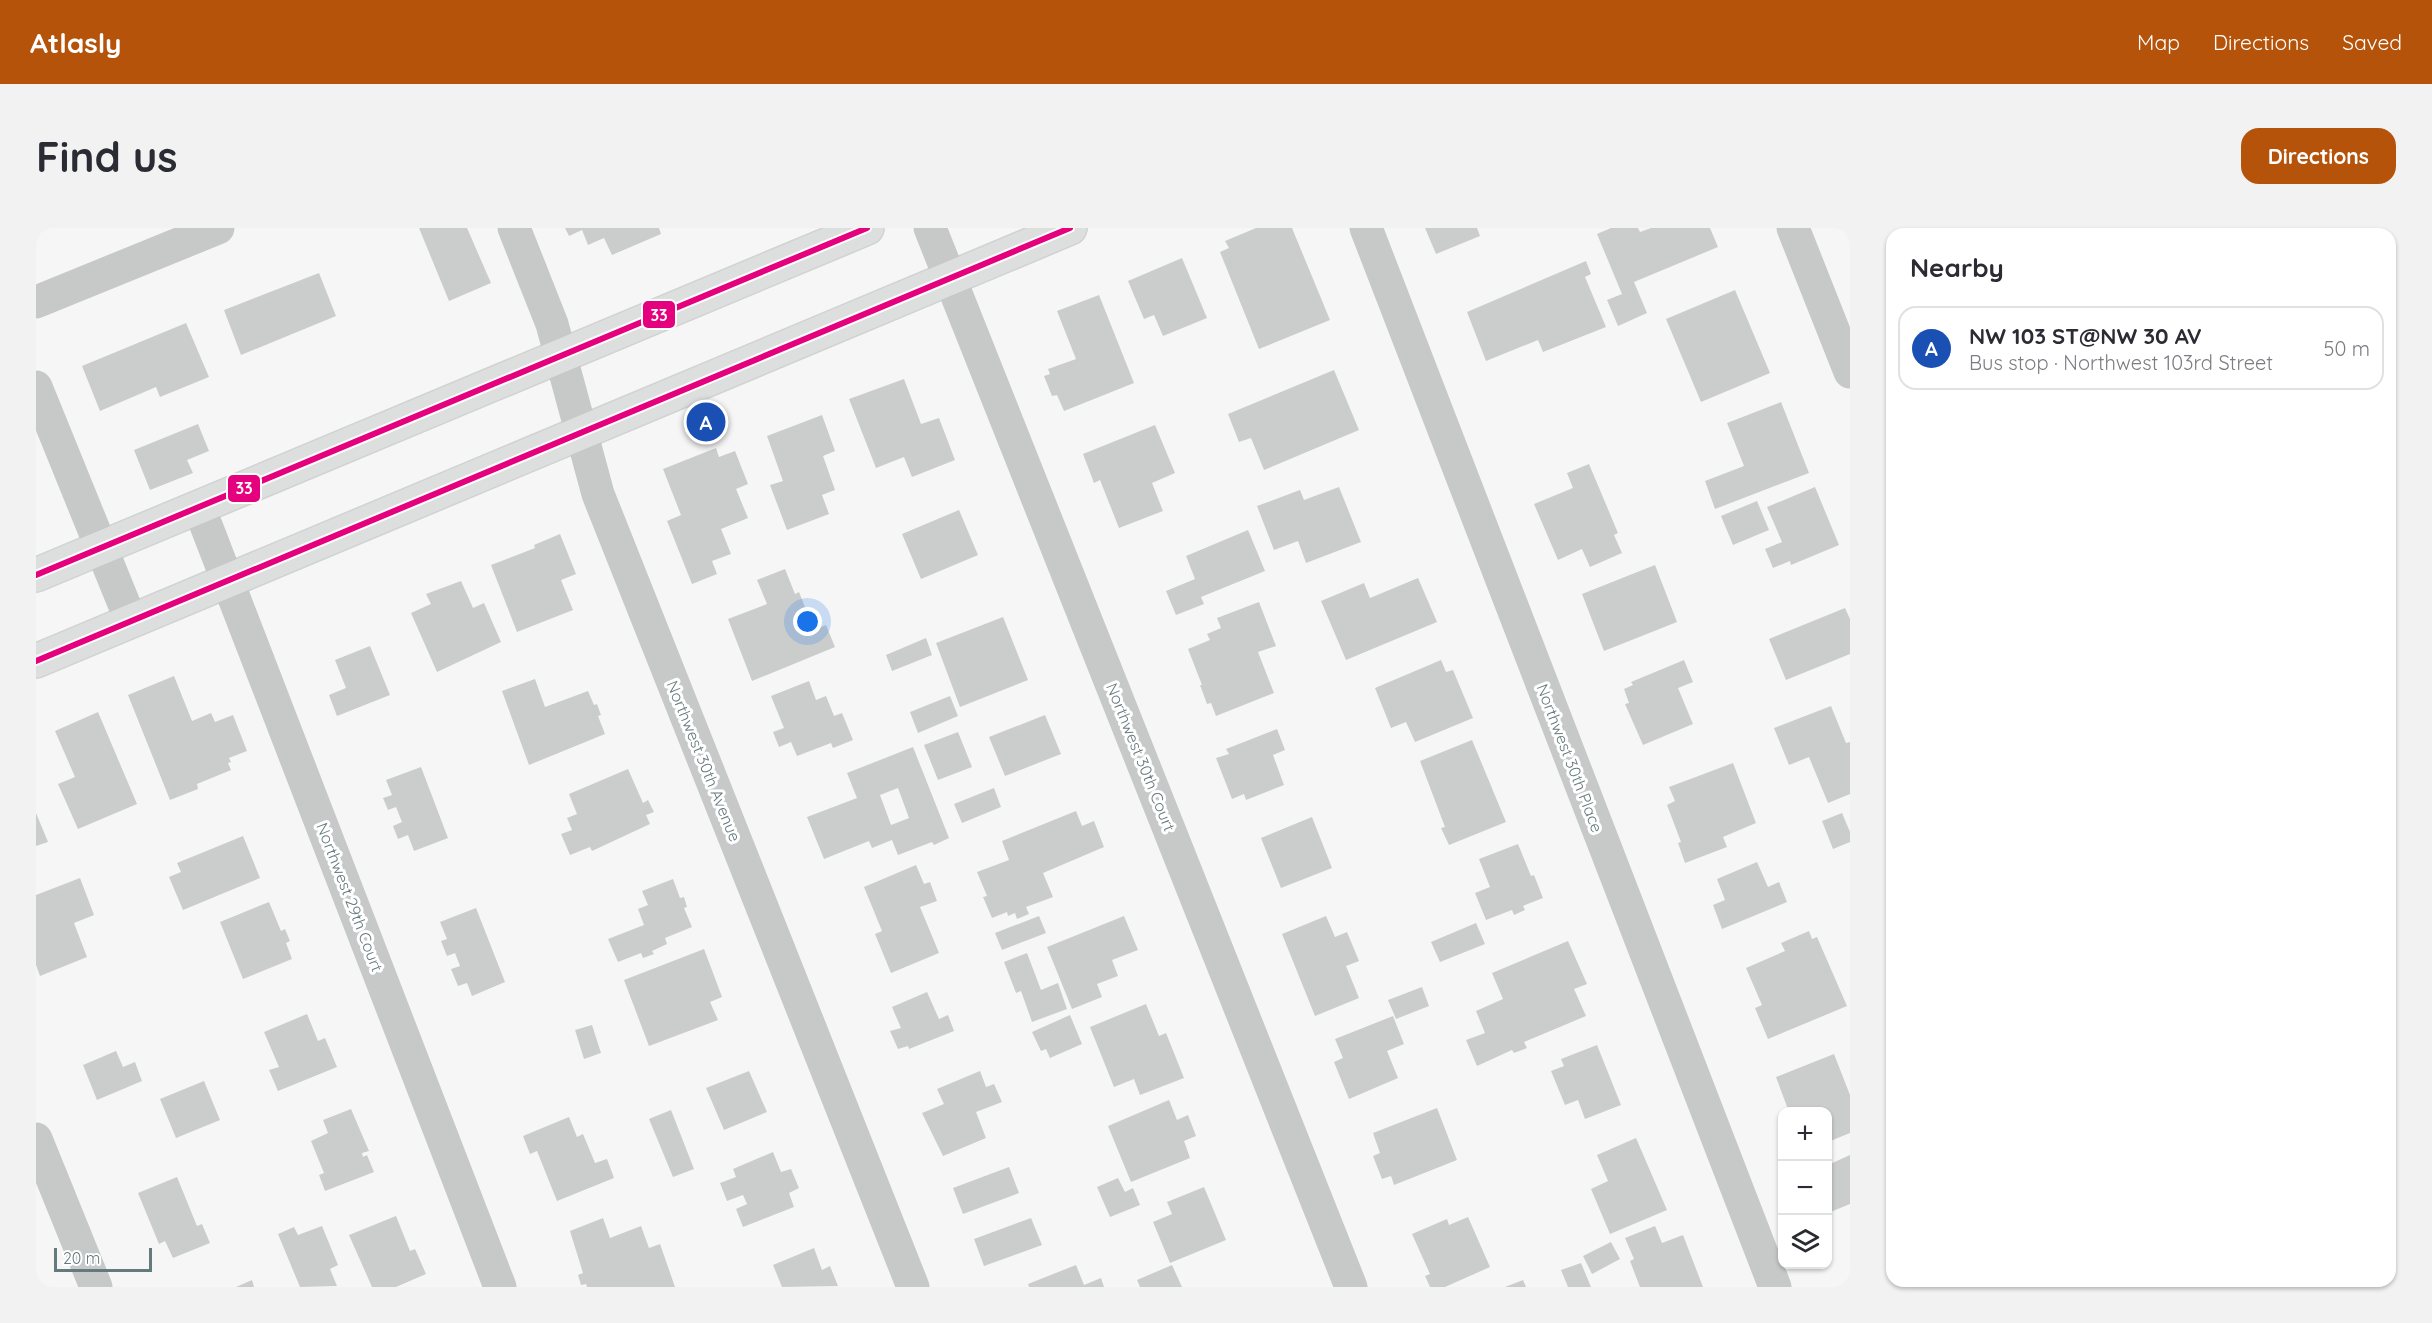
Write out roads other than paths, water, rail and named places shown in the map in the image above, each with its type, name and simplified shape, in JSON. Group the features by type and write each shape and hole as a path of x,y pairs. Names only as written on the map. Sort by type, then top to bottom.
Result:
{"main road":[{"path":"36,575 867,228"},
{"path":"36,661 1071,228"}],"street":[{"path":"36,302 218,228"},
{"name":"Northwest 30th Avenue","path":"514,228 562,355 598,494 913,1287"},
{"name":"Northwest 30th Court","path":"930,228 1351,1287"},
{"name":"Northwest 30th Place","path":"1366,228 1775,1287"},
{"path":"1793,228 1850,372"},
{"path":"36,387 132,621"},
{"name":"Northwest 29th Court","path":"199,507 500,1287"},
{"path":"36,1139 96,1287"}],"place":[{"name":"NW 103 ST@NW 30 AV","path":"706,422"}]}
